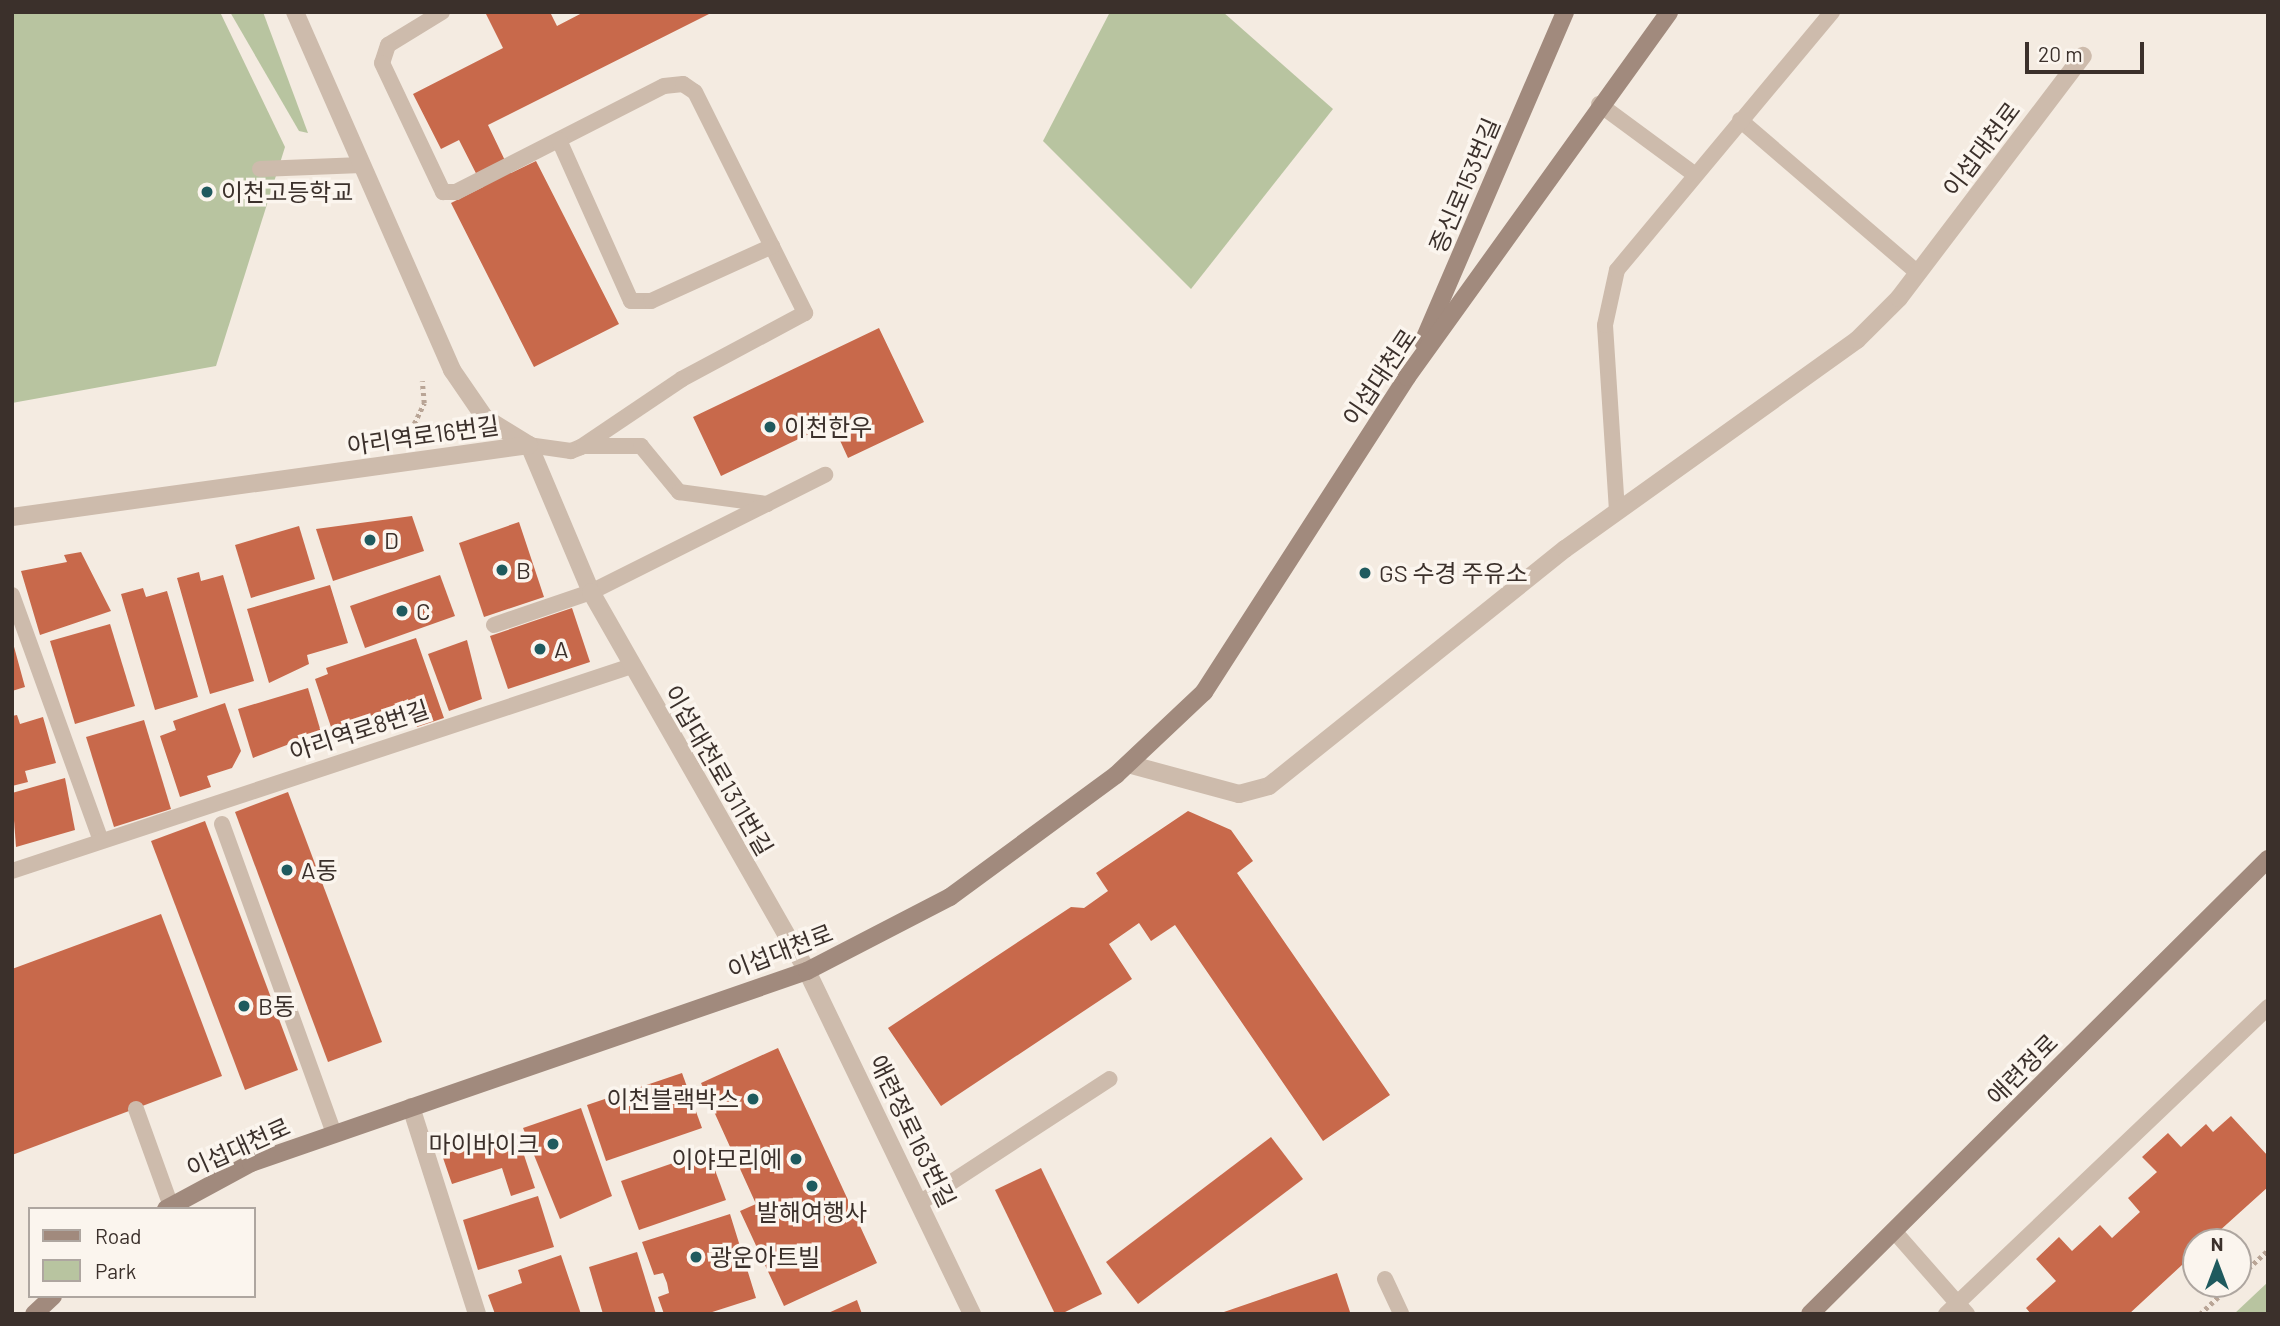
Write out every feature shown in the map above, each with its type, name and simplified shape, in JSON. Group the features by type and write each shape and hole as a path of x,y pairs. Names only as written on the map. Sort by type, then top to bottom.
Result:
{"main road":[{"name":"증신로153번길","path":"1407,377 1565,12"},
{"name":"이섭대천로","path":"169,1207 251,1163 807,971 950,897 1128,764 1204,692 1407,377 1599,104 1669,12"},
{"name":"애련정로","path":"1810,1314 2268,859"},
{"path":"34,1314 51,1298"}],"street":[{"path":"295,12 452,370 485,418 529,444"},
{"name":"이섭대천로","path":"1128,764 1239,794 1269,786 1617,511 1857,340 1918,273 2083,56"},
{"name":"아리역로16번길","path":"12,517 529,444"},
{"name":"이섭대천로1311번길","path":"529,444 592,592 807,971"},
{"name":"애련정로163번길","path":"807,971 921,1202 972,1314"},
{"path":"411,1107 477,1314"}],"lane":[{"path":"442,12 393,41 382,57 439,188 456,192 664,86 690,86 805,314 682,379 581,447"},
{"path":"1617,511 1605,372 1612,291 1625,257 1832,12"},
{"path":"1599,104 1694,174"},
{"path":"1740,120 1918,273"},
{"path":"559,140 631,301 651,301 772,246"},
{"path":"260,169 362,165"},
{"name":"아리역로16번길","path":"529,444 571,451 581,447 641,446 679,492 767,504"},
{"path":"494,625 592,592 825,475"},
{"path":"12,595 100,838"},
{"name":"아리역로8번길","path":"12,871 100,838 632,666"},
{"path":"222,824 334,1133"},
{"path":"1894,1231 1957,1310 2268,1007"},
{"path":"921,1202 1110,1079"},
{"path":"136,1109 169,1207"},
{"path":"1385,1279 1401,1314"}],"path":[{"path":"411,430 424,403 417,368"},
{"path":"2252,1265 2268,1250"},
{"path":"2200,1314 2217,1298"},
{"path":"2207,1307 2213,1314"}],"green space":[{"path":"12,12 220,12 285,147 216,366 12,403"},
{"path":"230,12 263,12 308,133 299,131"},
{"path":"1110,12 1223,12 1333,109 1191,289 1043,141"},
{"path":"2268,1282 2268,1314 2234,1314 2252,1298"}],"building":[{"path":"485,12 550,12 557,26 584,12 713,12 488,125 511,173 536,161 619,324 534,367 451,203 483,187 459,140 441,149 413,94 503,48"},
{"path":"879,328 924,422 848,458 832,423 721,476 693,417"},
{"name":"D","path":"412,516 424,551 333,581 316,529"},
{"name":"B","path":"519,522 544,597 484,617 459,543"},
{"path":"299,526 315,579 251,598 235,545"},
{"path":"81,552 111,611 40,635 21,571 67,562 64,555"},
{"path":"199,572 201,581 223,575 254,681 210,694 177,578"},
{"name":"C","path":"440,575 455,616 365,648 350,606"},
{"path":"330,585 348,643 307,655 309,664 269,683 247,609"},
{"path":"143,588 146,597 167,591 198,697 155,710 121,594"},
{"name":"A","path":"572,608 590,662 508,689 490,636"},
{"path":"110,624 135,706 75,724 50,641"},
{"path":"416,638 444,718 417,727 408,699 333,733 315,679 328,674 326,668"},
{"path":"467,640 482,699 449,711 428,654"},
{"path":"12,644 25,687 12,691"},
{"path":"308,688 321,732 253,758 238,709"},
{"path":"225,703 241,751 232,768 207,776 211,787 180,797 160,736 176,730 173,721"},
{"path":"17,715 20,724 43,717 56,763 25,771 28,782 12,786 12,716"},
{"path":"144,720 171,809 114,827 86,737"},
{"path":"65,778 75,830 16,847 12,793"},
{"name":"A동","path":"288,792 382,1042 328,1062 235,812"},
{"path":"1188,811 1231,830 1253,861 1237,873 1390,1095 1323,1141 1175,925 1151,941 1139,923 1109,944 1132,979 941,1106 888,1028 1071,907 1084,908 1108,891 1096,873"},
{"name":"B동","path":"205,821 298,1070 245,1090 151,841"},
{"path":"161,914 222,1076 12,1155 12,969"},
{"path":"778,1048 877,1263 784,1306 740,1211 756,1204 701,1083"},
{"path":"682,1073 702,1128 606,1161 587,1105"},
{"path":"581,1108 612,1196 560,1219 523,1128"},
{"path":"2231,1116 2268,1156 2268,1187 2223,1228 2182,1228 2182,1265 2129,1314 2031,1314 2026,1308 2056,1281 2036,1259 2059,1237 2072,1251 2100,1225 2112,1238 2140,1212 2128,1198 2157,1172 2142,1157 2168,1133 2181,1147 2206,1124 2213,1132"},
{"path":"516,1131 535,1188 511,1196 502,1168 452,1184 442,1155"},
{"path":"1271,1137 1303,1179 1138,1304 1106,1262"},
{"path":"708,1151 726,1200 639,1230 621,1181"},
{"path":"1041,1168 1102,1294 1061,1314 1055,1314 995,1190"},
{"path":"538,1196 554,1247 478,1270 463,1220"},
{"name":"광운아트빌","path":"730,1214 756,1298 706,1314 664,1314 658,1297 669,1293 667,1283 663,1273 654,1275 642,1242"},
{"path":"637,1252 656,1314 603,1314 589,1267"},
{"path":"561,1255 581,1314 495,1314 488,1295 522,1283 518,1270"},
{"path":"1337,1273 1350,1312 1221,1314 1221,1313"},
{"path":"857,1300 862,1314 826,1314"}],"place":[{"name":"이천고등학교","path":"207,192"},
{"name":"이천한우","path":"770,427"},
{"name":"D","path":"370,540"},
{"name":"B","path":"502,570"},
{"name":"GS 수경 주유소","path":"1365,573"},
{"name":"C","path":"402,611"},
{"name":"A","path":"540,649"},
{"name":"A동","path":"287,870"},
{"name":"B동","path":"244,1006"},
{"name":"이천블랙박스","path":"753,1099"},
{"name":"마이바이크","path":"553,1144"},
{"name":"이야모리에","path":"796,1159"},
{"name":"발해여행사","path":"812,1186"},
{"name":"광운아트빌","path":"696,1257"}]}
